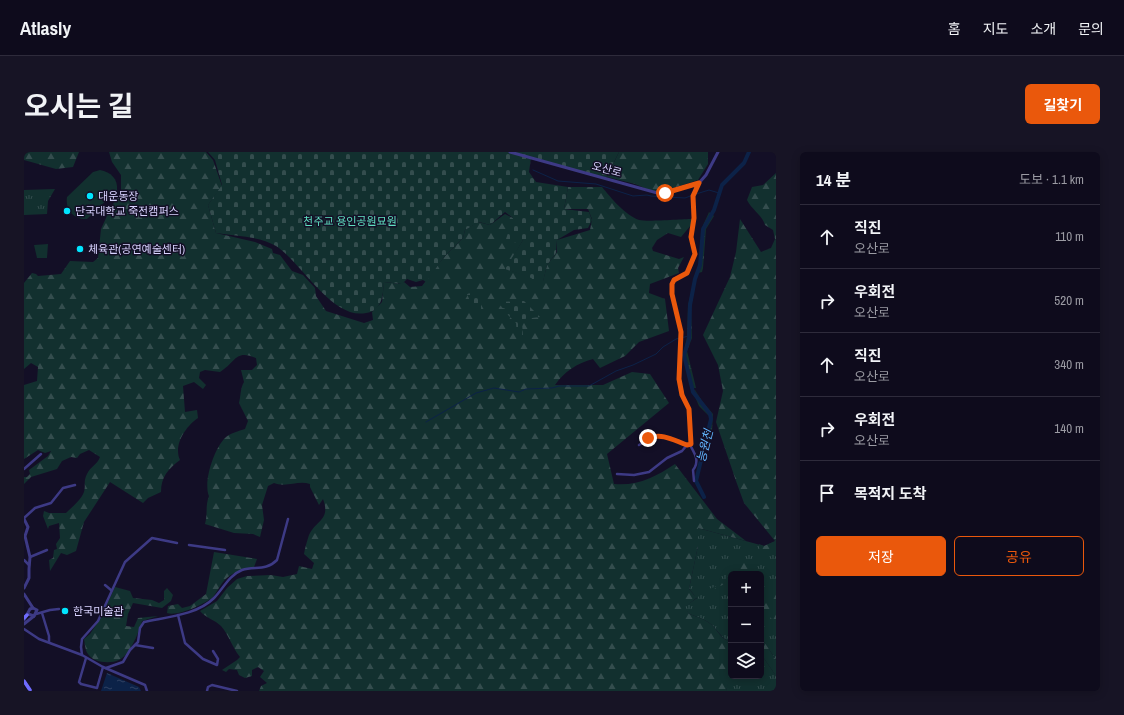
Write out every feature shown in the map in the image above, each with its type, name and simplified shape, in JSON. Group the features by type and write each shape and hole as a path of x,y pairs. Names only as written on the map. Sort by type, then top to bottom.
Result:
{"main road":[{"path":"24,682 30,691"}],"street":[{"name":"오산로","path":"510,152 658,194 699,183"},
{"path":"617,474 634,475 649,472 667,458 682,451 688,445 691,422 689,409 682,395 679,379 681,338 672,289 674,280 687,273 695,254 691,237 694,218 693,194 699,183 706,175 718,152"},
{"path":"639,445 648,438 656,436 667,436 688,445 697,460 697,464 693,470 694,481"},
{"path":"24,469 41,454"},
{"path":"24,588 29,578 30,557 25,536 28,527 24,519 34,508 50,503 63,488 75,485"},
{"path":"86,658 79,682 81,684 97,688 105,668 123,662 134,645 138,642 140,628 144,622 178,615 201,607 214,598 226,582 242,570 263,568 272,565 277,560 288,519"},
{"path":"82,655 80,647 82,638 98,621 127,560 149,540 157,539 177,542"},
{"path":"189,545 226,550"},
{"path":"30,557 48,550"},
{"path":"24,560 30,565"},
{"path":"106,585 112,590"},
{"path":"24,594 37,610 35,615 24,624"},
{"path":"26,617 30,609 34,608"},
{"path":"26,617 59,609"},
{"path":"42,613 49,636 49,642"},
{"path":"178,615 185,644 203,659 217,665 218,659 213,651"},
{"path":"24,629 39,639 82,655 105,668 145,685 147,691"},
{"path":"134,645 153,648"},
{"path":"207,691 208,687 212,685 237,691"}],"green space":[{"path":"24,152 79,152 73,167 56,169 24,160"},
{"path":"109,152 206,152 213,160 222,186 208,205 216,233 255,242 272,249 273,253 280,255 292,271 303,275 315,288 316,296 326,311 364,323 373,320 372,312 382,302 384,282 401,284 404,282 410,287 422,286 444,257 463,238 465,230 478,222 490,225 505,214 513,218 523,240 506,269 543,281 547,265 557,252 557,240 590,230 592,219 588,209 564,209 568,187 602,187 624,210 639,220 657,221 692,219 691,225 681,237 668,233 657,240 652,248 653,251 679,259 684,257 678,268 679,273 650,284 649,293 665,299 669,331 639,342 625,356 600,368 593,359 582,363 567,372 555,385 603,385 632,372 650,374 669,403 607,454 614,484 631,484 646,480 675,464 717,519 746,541 698,528 698,546 689,589 695,596 693,592 711,589 722,583 728,575 728,582 699,596 685,607 689,614 707,621 723,638 728,641 729,681 726,691 259,691 261,686 267,683 260,677 264,671 258,667 252,670 252,676 245,678 239,675 237,670 229,669 226,672 222,670 240,657 221,626 200,611 217,601 227,588 237,579 247,576 271,575 283,577 297,574 299,566 312,569 314,563 304,554 305,549 309,535 324,516 325,511 323,499 319,505 310,484 301,483 283,485 274,483 268,486 262,505 264,520 260,537 253,534 234,533 205,524 209,496 207,483 214,457 225,438 232,433 245,429 248,421 239,403 244,382 241,370 252,370 257,365 256,358 244,355 236,358 220,372 205,370 200,372 199,378 206,385 203,389 194,382 183,386 185,412 197,410 198,418 193,421 185,431 179,442 178,454 180,460 166,474 162,482 161,492 148,498 143,503 110,482 84,522 76,551 67,555 61,553 50,571 49,560 53,558 54,550 57,549 56,544 60,538 59,523 49,526 48,529 43,516 44,511 49,513 66,513 74,506 84,492 87,474 100,457 89,450 80,454 77,458 71,457 62,461 57,469 31,477 24,484 24,477 27,477 30,474 29,470 48,456 51,451 45,453 38,450 24,459 24,385 37,381 38,367 31,363 24,369 24,283 32,273 38,276 61,274 70,261 93,262 98,258 101,229 111,207 121,192 121,175 112,162"},
{"name":"천주교 용인공원묘원","path":"208,152 619,152 606,178 531,158 529,172 536,182 568,187 564,209 589,212 592,220 588,228 574,230 557,240 556,253 547,265 543,282 505,269 523,240 513,243 506,239 513,218 505,212 490,225 479,222 465,230 463,238 444,257 426,282 423,280 416,282 407,279 402,284 384,282 381,302 375,309 366,313 353,313 341,308 329,299 286,254 276,246 255,238 216,233 208,205 222,185 215,160"},
{"path":"619,152 708,152 708,164 698,180 654,192 635,184 607,177"},
{"name":"대운동장","path":"100,170 107,172 115,179 117,190 87,219 74,216 67,206 67,197 93,172"},
{"path":"776,173 776,551 765,558 760,553 759,544 764,546 775,541 744,503 736,481 716,422 723,391 718,365 703,335 730,277 736,252 740,219 761,252 771,248 775,239 773,230 765,225 762,218 747,200 752,187 763,185"},
{"path":"55,189 48,201 47,214 24,215 24,190"},
{"path":"709,212 711,214 703,229 712,214 714,216 706,229 703,268 702,272 698,273 698,270 696,273 701,256 701,235 704,223"},
{"path":"48,244 47,258 37,258 34,245"},
{"path":"693,285 695,285 691,307 692,338 687,351 696,388 693,388 683,356 687,337 689,337 689,335 687,336 688,305","holes":["689,337 689,339 685,355"]},
{"path":"481,292 481,312 475,313 467,294"},
{"path":"524,301 540,317 524,319 522,322 523,337 517,337 516,323 508,315 506,309 500,307 501,302"},
{"path":"694,390 713,414 712,430 704,454 703,451 703,454 700,453 710,424 709,416 699,406 693,392 706,407"},
{"path":"698,528 764,546 776,541 776,660 764,642 764,571 728,571 728,641 721,636 707,621 689,614 684,607 697,598 689,589 698,546"},
{"path":"214,552 257,559 254,567 237,572 226,579 213,597 209,600 184,612 172,614 167,613 168,606 178,604 182,608 190,606 206,594"},
{"path":"764,559 746,571 728,571 728,569 738,560"},
{"path":"115,587 130,591 133,598 152,600 159,603 164,600 164,591 167,588 173,595 171,601 162,608 133,603 128,614 126,626 134,627 138,618 158,616 142,621 134,643 123,657 115,661 102,662 94,659 88,654 84,639 90,634 100,619"},
{"path":"776,589 776,633 772,636 770,632 775,627 775,620 764,614 764,591"},
{"path":"764,642 776,660 776,676 764,658"},
{"path":"764,658 776,676 776,691 726,691 728,678 728,679 764,679"}],"water":[{"path":"107,673 139,687 141,691 101,691"}],"waterway":[{"name":"능원천","path":"704,497 696,481 711,419 710,414 693,392 684,355 689,339 690,305 695,279 700,265 703,229 714,210 722,185 744,163 749,152"},
{"path":"533,170 558,181 596,184 633,196 647,195 685,198 693,195"},
{"path":"696,194 709,190 719,193"},
{"path":"426,422 476,393 494,388 519,392 526,389 552,388 559,386 589,386 616,371 656,354 663,347 676,339 689,336"}],"place":[{"name":"대운동장","path":"90,196"},
{"name":"단국대학교 죽전캠퍼스","path":"67,211"},
{"name":"체육관(공연예술센터)","path":"80,249"},
{"name":"한국미술관","path":"65,611"}],"route":[{"path":"648,438 667,436 687,445 691,444 691,422 689,409 682,395 679,379 681,332 672,294 672,284 674,280 687,273 695,254 691,237 694,218 693,196 699,183 665,193"}]}
